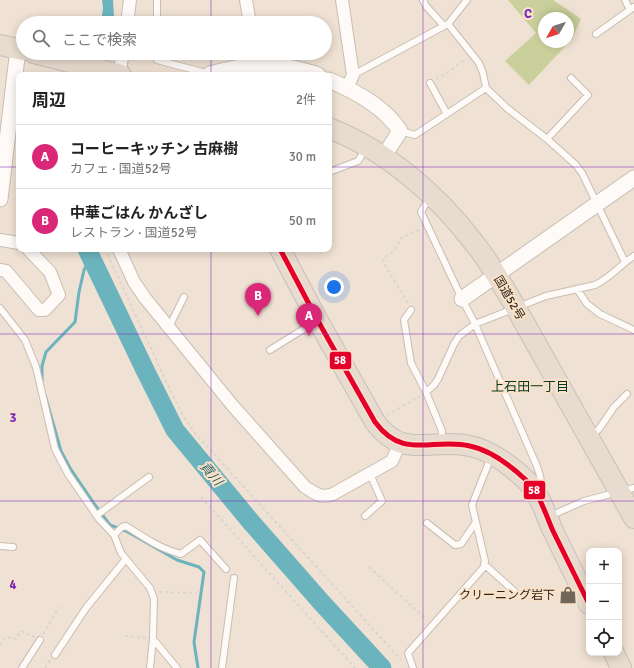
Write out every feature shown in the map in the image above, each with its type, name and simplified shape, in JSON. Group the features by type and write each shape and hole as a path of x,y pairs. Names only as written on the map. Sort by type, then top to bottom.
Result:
{"highway":[{"path":"62,60 110,72"},
{"name":"国道52号","path":"332,129 384,156 431,195 455,219 472,240 496,274 516,308 588,438 626,490 634,518"},
{"path":"282,252 318,321 375,422 382,431 400,443 409,445 457,444 470,446 492,455 526,480 537,494 586,598"},
{"path":"615,656 621,668"}],"street":[{"path":"128,16 130,0"},
{"path":"246,0 249,16"},
{"path":"342,0 350,82 369,102 394,121 400,131 384,156"},
{"path":"0,199 16,58"},
{"path":"119,72 122,60"},
{"path":"217,72 251,60"},
{"path":"262,60 306,72"},
{"path":"332,80 350,82"},
{"path":"462,299 634,178"},
{"path":"0,240 16,243"},
{"path":"0,270 6,271 39,310 45,310 59,296 50,272 31,252"},
{"path":"120,252 134,282 145,298 233,406 305,487 318,495 326,497 392,461 400,443"}],"lane":[{"path":"157,0 157,16"},
{"path":"423,0 426,6 472,53 479,63 486,88 576,165 582,174 626,262"},
{"path":"350,82 446,25 467,0"},
{"path":"596,34 632,8 625,0"},
{"path":"157,60 202,72"},
{"path":"547,139 588,95 571,78"},
{"path":"430,83 446,114"},
{"path":"400,131 415,135 486,88"},
{"path":"332,171 358,161 367,146"},
{"path":"431,195 421,212 475,324 536,464 541,478 541,486 537,494"},
{"path":"426,392 438,379 459,336 475,324 546,296 595,285 602,282 634,256"},
{"path":"577,289 587,304 600,314 634,330"},
{"path":"168,327 184,297"},
{"path":"0,308 25,340 33,360 55,449 68,474 99,514 118,531 121,553 151,592 154,599 153,639 150,668"},
{"path":"411,310 404,320 411,363 426,392 442,431 440,444"},
{"path":"270,350 318,321"},
{"path":"588,438 599,429 614,407 627,394"},
{"path":"414,668 408,653 484,567 485,561 472,505 492,455"},
{"path":"365,516 382,501 370,474"},
{"path":"99,514 149,477"},
{"path":"547,517 584,501 626,490"},
{"path":"427,523 456,545 461,544 476,522"},
{"path":"118,531 126,526 173,552 181,554 200,540 226,569"},
{"path":"0,546 13,547"},
{"path":"55,655 86,608 126,560"},
{"path":"484,564 514,591"},
{"path":"222,668 234,578"},
{"path":"153,639 177,668"},
{"path":"22,668 40,640"}],"path":[{"path":"430,83 450,71 472,53"},
{"path":"411,310 406,299 383,262 384,258 395,250 401,238 428,226"},
{"path":"106,252 173,396 185,419 195,433 404,663"},
{"path":"375,422 426,392"},
{"path":"201,497 355,668"},
{"path":"369,567 432,625"},
{"path":"151,592 196,593"},
{"path":"0,645 5,637 16,639 21,631 40,640 59,607"},
{"path":"125,636 153,639"}],"green space":[{"path":"508,0 553,0 571,12 538,12 538,48 564,48 529,85 505,61 536,33"},
{"path":"574,14 581,19 574,35"}],"water":[{"path":"102,0 113,0 114,16 102,16"}],"waterway":[{"name":"貢川","path":"88,252 175,430 251,522 322,603 382,668"},
{"path":"42,382 42,366 46,352 75,322 84,270 91,257"},
{"path":"45,395 61,451 70,468 110,525 126,531 177,560 199,567 204,572 194,642 198,668"}],"transit line":[{"name":"58","path":"282,252 318,321 375,422 386,434 397,441 419,445 456,444 470,446 485,451 507,464 526,480 535,491 586,598"}],"place":[{"name":"中華ごはん かんざし","path":"258,316"},
{"name":"コーヒーキッチン 古麻樹","path":"309,336"},
{"name":"クリーニング岩下","path":"568,595"}],"district":[{"name":"上石田一丁目","path":"530,387"}]}
